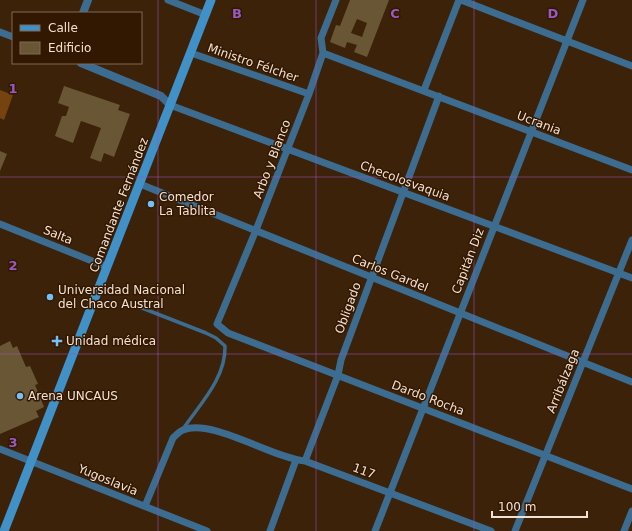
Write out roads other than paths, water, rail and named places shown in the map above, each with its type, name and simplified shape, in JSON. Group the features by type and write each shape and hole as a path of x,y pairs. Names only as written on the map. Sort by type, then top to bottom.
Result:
{"main road":[{"name":"Comandante Fernández","path":"4,531 211,0"}],"street":[{"path":"83,12 88,0"},
{"path":"168,0 206,15"},
{"name":"Arbo y Blanco","path":"217,324 256,230 309,94 323,53 321,38 336,0"},
{"path":"424,90 460,0 632,66"},
{"name":"Capitán Diz","path":"375,531 583,0"},
{"path":"0,32 12,37"},
{"name":"Ministro Félcher","path":"191,53 309,94"},
{"path":"323,53 439,96"},
{"path":"83,64 162,96 170,105"},
{"name":"Ucrania","path":"439,96 632,170"},
{"name":"Obligado","path":"305,461 338,375 341,360 402,191 439,96"},
{"name":"Checolosvaquia","path":"170,105 287,150 494,225 632,278"},
{"name":"Carlos Gardel","path":"140,184 632,382"},
{"name":"Salta","path":"0,224 107,267"},
{"name":"Arribálzaga","path":"515,531 632,240"},
{"name":"Dardo Rocha","path":"217,324 228,333 423,407 544,456 632,489"},
{"name":"117","path":"183,430 202,428 230,435 291,460 305,461 491,531"},
{"path":"145,506 173,438 183,430"},
{"name":"Yugoslavia","path":"0,449 207,531"},
{"path":"270,531 296,460"},
{"path":"624,531 632,511"}],"lane":[{"path":"137,306 206,333 216,338 225,346 225,359 219,374 183,430"}],"place":[{"name":"Comedor La Tablita","path":"151,204"},
{"name":"Universidad Nacional del Chaco Austral","path":"50,297"},
{"name":"Unidad médica","path":"57,341"},
{"name":"Arena UNCAUS","path":"20,396"}]}
